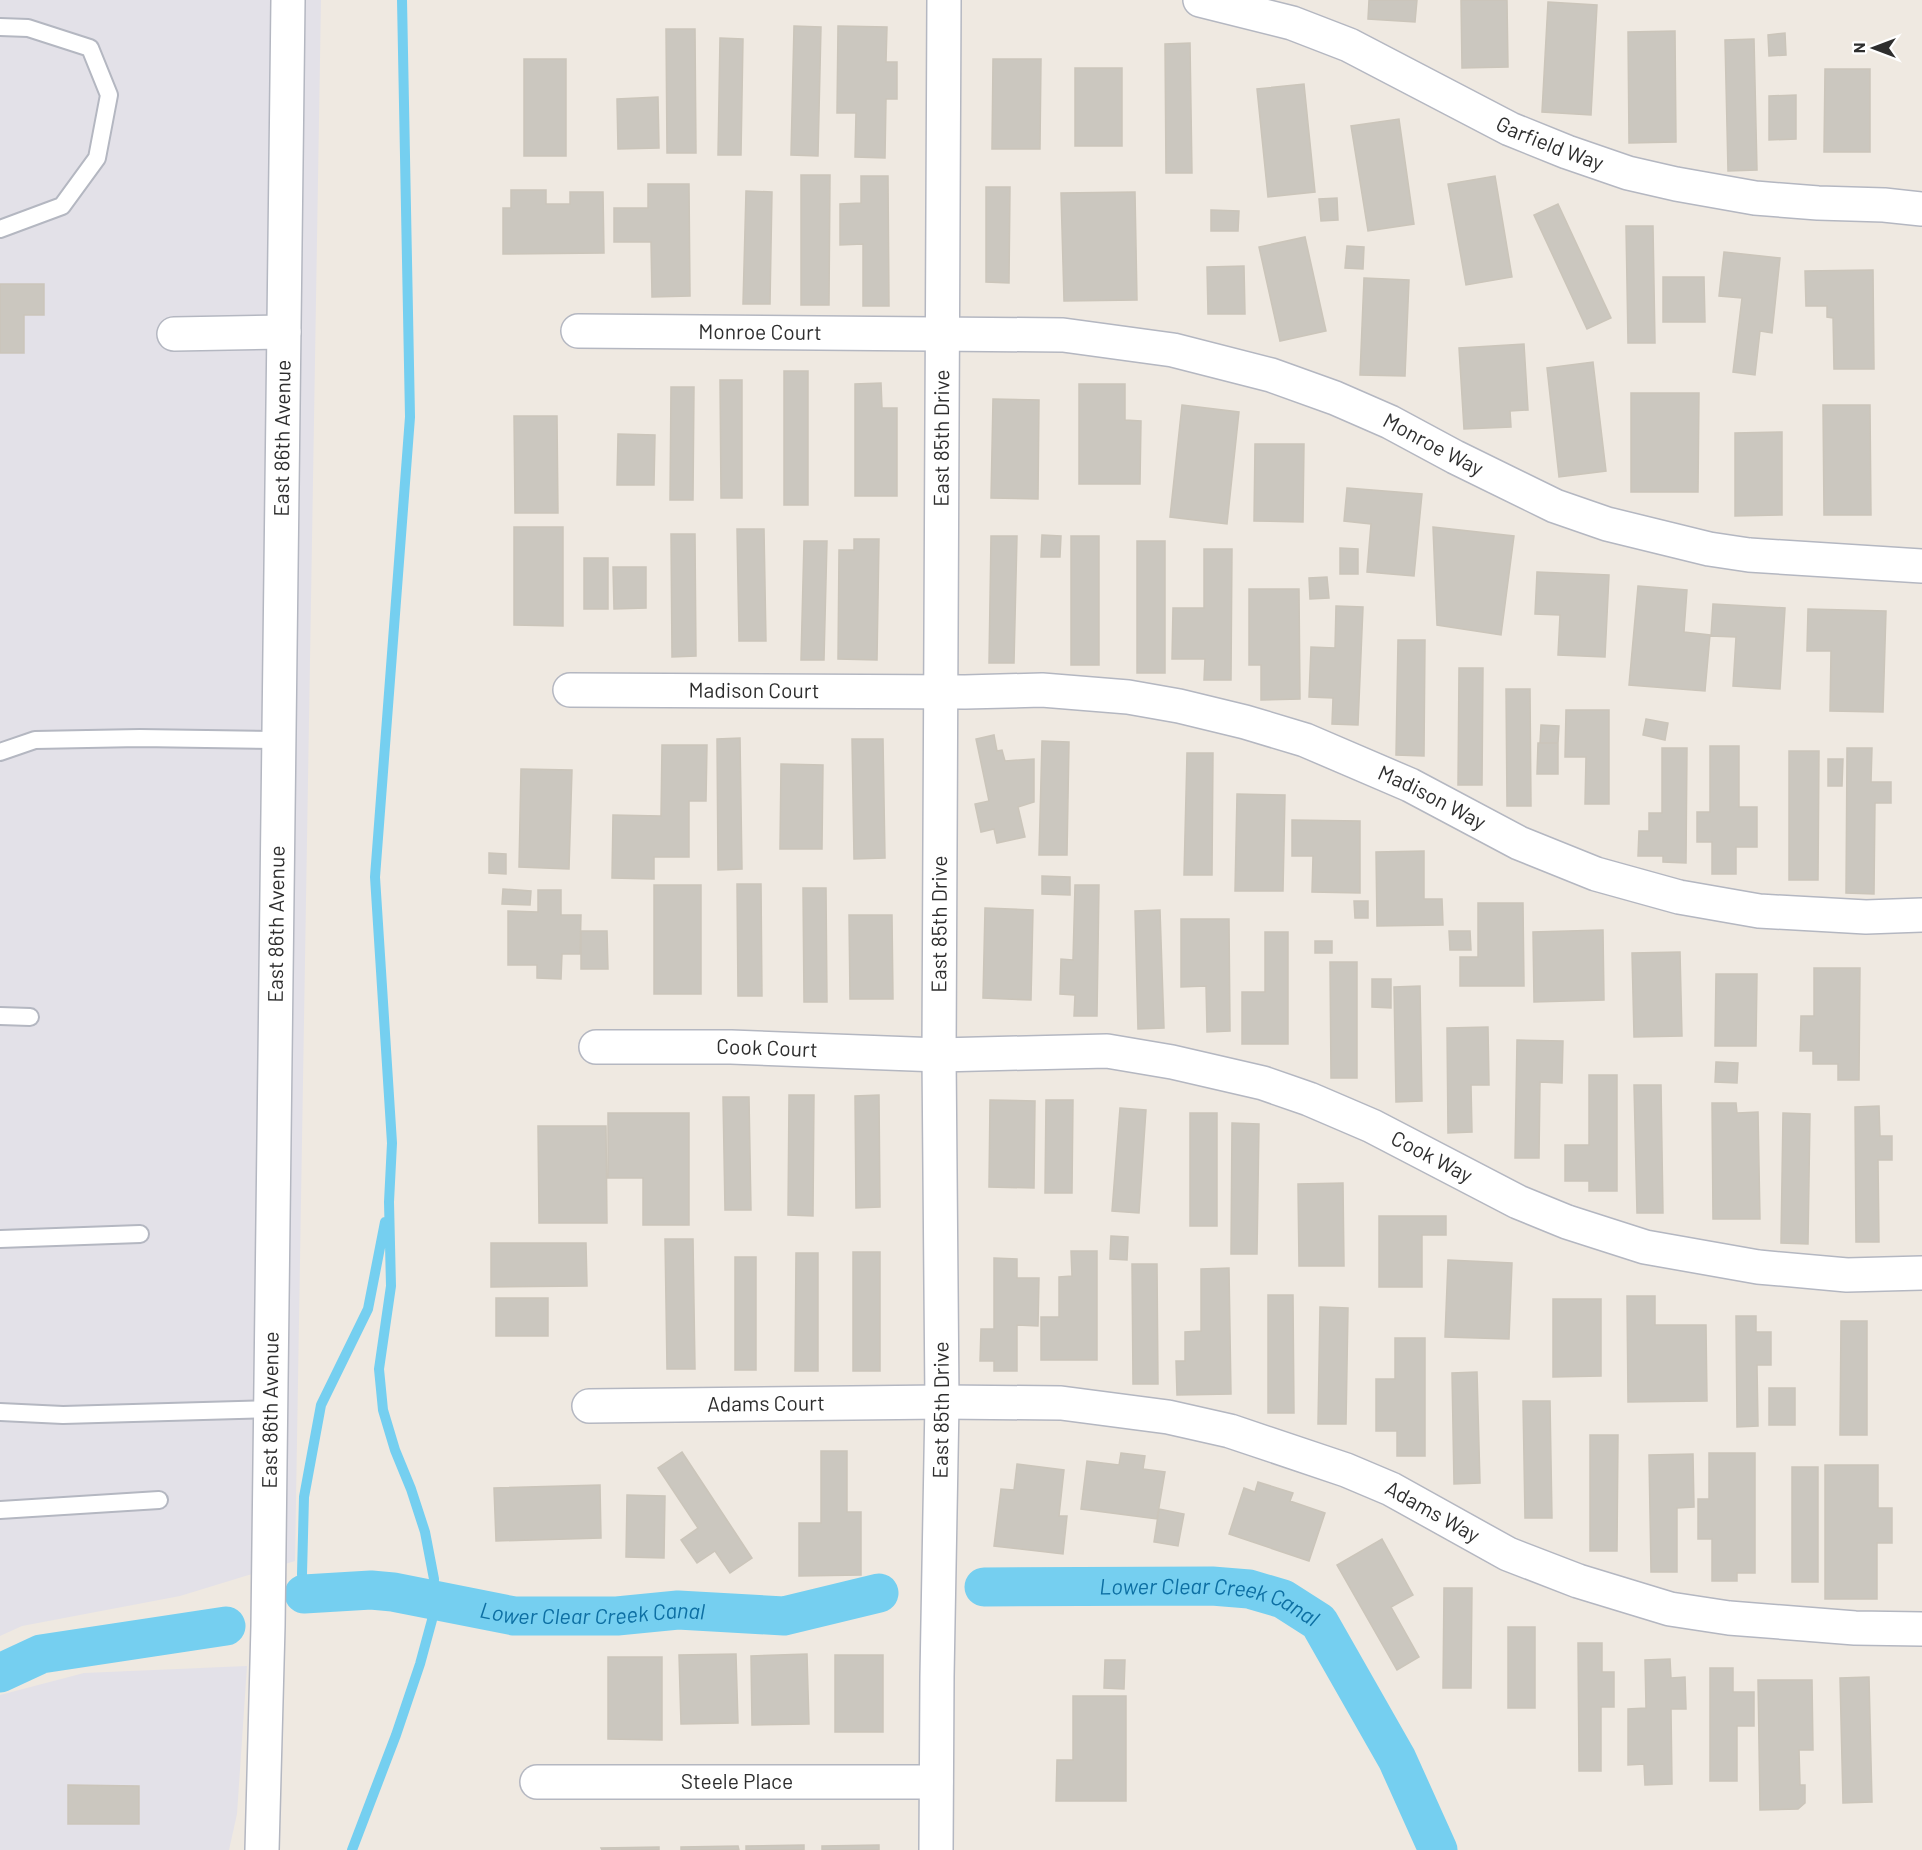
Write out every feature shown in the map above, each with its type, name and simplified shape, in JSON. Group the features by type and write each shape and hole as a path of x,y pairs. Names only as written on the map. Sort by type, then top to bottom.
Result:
{"street":[{"name":"East 86th Avenue","path":"262,1850 268,1626 288,0"},
{"name":"East 85th Drive","path":"936,1850 942,1402 939,692 944,0"},
{"name":"Garfield Way","path":"1200,0 1292,24 1349,45 1510,129 1628,173 1755,198 1922,209"},
{"name":"Monroe Court","path":"578,331 942,336"},
{"path":"174,334 284,332"},
{"name":"Monroe Way","path":"942,336 1063,335 1173,350 1271,375 1335,398 1390,422 1555,506 1607,524 1708,549 1749,555 1922,566"},
{"name":"Madison Court","path":"570,690 939,692"},
{"name":"Madison Way","path":"939,692 1042,690 1128,698 1179,706 1305,740 1410,785 1519,843 1596,874 1679,897 1759,912 1866,917 1922,915"},
{"name":"Cook Court","path":"596,1047 730,1047 939,1055"},
{"name":"Cook Way","path":"939,1055 1107,1051 1172,1062 1263,1083 1309,1099 1372,1125 1518,1202 1567,1222 1645,1247 1769,1268 1847,1275 1922,1273"},
{"name":"Adams Court","path":"589,1406 942,1402"},
{"name":"Adams Way","path":"942,1402 1061,1403 1168,1416 1230,1431 1346,1470 1391,1489 1508,1554 1578,1581 1670,1609 1729,1618 1855,1628 1922,1629"},
{"name":"Steele Place","path":"537,1782 936,1782"}],"lane":[{"path":"0,27 28,28 90,48 110,95 97,158 62,206 0,229"},
{"path":"0,752 34,740 140,738 278,740"},
{"path":"0,1016 30,1017"},
{"path":"0,1239 140,1234"},
{"path":"0,1412 63,1415 270,1409"},
{"path":"0,1510 159,1500"}],"shaded area":[{"path":"0,0 321,0 295,1561 180,1596 22,1626 0,1636"},
{"path":"247,1666 237,1814 229,1850 0,1850 0,1695 84,1673"}],"building":[{"path":"1369,0 1417,0 1415,22 1368,19"},
{"path":"1461,0 1507,0 1508,67 1462,68"},
{"path":"1548,2 1597,5 1591,115 1542,112"},
{"path":"794,26 821,27 818,156 791,155"},
{"path":"838,26 887,27 886,62 897,62 897,99 886,99 885,158 855,157 856,113 837,113"},
{"path":"666,29 695,29 696,153 667,153"},
{"path":"1675,31 1676,142 1629,143 1628,32"},
{"path":"1785,33 1786,55 1769,56 1768,35"},
{"path":"720,38 743,39 741,155 718,155"},
{"path":"1754,39 1757,170 1728,171 1725,40"},
{"path":"1190,43 1192,173 1166,173 1165,44"},
{"path":"524,59 566,59 566,156 524,156"},
{"path":"993,59 1041,59 1040,149 992,149"},
{"path":"1075,68 1122,68 1122,146 1075,146"},
{"path":"1825,69 1870,69 1870,152 1824,152"},
{"path":"1304,84 1315,192 1268,197 1257,89"},
{"path":"1796,95 1796,139 1769,140 1769,96"},
{"path":"658,97 659,148 618,149 617,99"},
{"path":"1399,119 1414,224 1368,231 1351,126"},
{"path":"801,175 830,175 829,305 801,305"},
{"path":"861,176 888,176 889,306 863,306 863,244 840,245 840,204 861,203"},
{"path":"1495,176 1512,277 1466,285 1448,184"},
{"path":"648,184 689,184 690,296 652,297 651,242 614,242 614,208 648,208"},
{"path":"986,187 1010,187 1009,283 986,282"},
{"path":"511,190 546,190 546,204 570,204 570,192 603,192 604,253 503,254 503,208 511,208"},
{"path":"746,191 772,192 770,304 743,304"},
{"path":"1135,192 1137,300 1064,301 1061,193"},
{"path":"1337,198 1338,220 1321,221 1319,199"},
{"path":"1558,204 1611,318 1587,329 1534,215"},
{"path":"1211,210 1239,211 1238,231 1211,231"},
{"path":"1626,226 1653,226 1655,343 1628,343"},
{"path":"1305,237 1326,331 1280,341 1259,247"},
{"path":"1347,246 1364,247 1363,269 1345,268"},
{"path":"1724,252 1780,258 1772,333 1760,331 1755,375 1733,372 1742,298 1719,296"},
{"path":"1244,266 1245,314 1208,314 1207,267"},
{"path":"1873,270 1874,369 1834,369 1833,318 1827,317 1827,306 1806,306 1805,271"},
{"path":"1663,277 1704,277 1705,322 1663,322"},
{"path":"1364,278 1409,280 1405,376 1360,375"},
{"path":"0,284 44,284 44,315 24,315 24,353 0,353"},
{"path":"1524,344 1528,410 1510,411 1511,427 1464,429 1459,348"},
{"path":"1593,362 1606,471 1559,477 1547,368"},
{"path":"784,371 808,371 808,505 784,505"},
{"path":"720,380 742,380 742,498 721,498"},
{"path":"881,383 882,408 897,408 897,496 855,496 855,384"},
{"path":"1079,384 1125,384 1125,420 1141,421 1140,484 1079,484"},
{"path":"671,387 694,387 693,500 670,500"},
{"path":"1631,393 1699,393 1698,492 1631,492"},
{"path":"993,399 1039,400 1038,499 991,498"},
{"path":"1182,405 1239,412 1227,524 1170,517"},
{"path":"1823,405 1870,405 1871,515 1824,515"},
{"path":"514,416 557,416 558,513 515,513"},
{"path":"1782,432 1782,515 1735,516 1735,433"},
{"path":"618,434 655,435 654,485 617,485"},
{"path":"1255,444 1304,444 1303,522 1254,521"},
{"path":"1347,488 1422,494 1414,576 1367,572 1371,524 1344,521"},
{"path":"514,527 563,527 563,626 514,625"},
{"path":"1433,527 1514,536 1501,635 1437,625"},
{"path":"737,529 764,529 766,641 739,641"},
{"path":"671,534 695,534 696,656 672,657"},
{"path":"1042,535 1061,536 1060,557 1041,557"},
{"path":"991,536 1017,536 1014,663 989,663"},
{"path":"1071,536 1099,536 1099,665 1071,665"},
{"path":"854,539 879,539 877,660 838,659 839,550 854,550"},
{"path":"804,541 827,541 824,660 801,660"},
{"path":"1137,541 1165,541 1165,673 1137,673"},
{"path":"1340,548 1358,549 1358,574 1340,574"},
{"path":"1204,549 1232,549 1231,680 1204,680 1205,659 1172,659 1173,608 1204,608"},
{"path":"584,558 608,558 608,609 584,609"},
{"path":"613,567 646,567 646,608 614,609"},
{"path":"1537,572 1609,575 1605,657 1558,655 1560,615 1535,614"},
{"path":"1327,577 1329,598 1310,599 1309,578"},
{"path":"1638,586 1687,590 1684,632 1710,635 1705,691 1629,685"},
{"path":"1249,589 1299,589 1300,699 1261,700 1261,665 1249,665"},
{"path":"1713,604 1785,608 1780,689 1733,686 1736,637 1711,636"},
{"path":"1336,606 1363,607 1358,725 1332,724 1333,698 1309,697 1311,647 1335,648"},
{"path":"1808,609 1886,611 1883,712 1830,711 1831,651 1807,651"},
{"path":"1398,640 1425,640 1424,756 1396,755"},
{"path":"1459,668 1483,668 1482,785 1458,785"},
{"path":"1506,689 1530,689 1531,806 1507,806"},
{"path":"1566,710 1609,710 1609,804 1585,804 1586,757 1565,757"},
{"path":"1646,719 1668,723 1665,740 1643,735"},
{"path":"1541,725 1559,726 1558,743 1540,743"},
{"path":"994,735 997,751 1002,750 1005,761 1034,759 1034,802 1018,807 1025,837 997,843 994,829 981,832 975,804 989,801 976,739"},
{"path":"740,738 742,869 718,870 717,739"},
{"path":"852,739 883,739 885,858 854,859"},
{"path":"1042,741 1069,742 1067,855 1039,855"},
{"path":"1538,743 1558,743 1558,774 1537,774"},
{"path":"662,745 707,745 706,801 689,801 689,857 654,857 654,879 612,878 613,815 661,816"},
{"path":"1710,746 1739,746 1739,807 1757,807 1757,847 1736,847 1736,874 1712,874 1712,842 1697,842 1697,812 1710,812"},
{"path":"1662,748 1687,748 1686,863 1663,862 1663,856 1638,856 1639,831 1649,831 1649,813 1662,813"},
{"path":"1847,748 1872,748 1871,782 1891,782 1891,803 1875,803 1874,894 1846,893"},
{"path":"1789,751 1819,751 1818,880 1789,880"},
{"path":"1187,753 1213,753 1212,875 1184,875"},
{"path":"1828,759 1843,759 1842,786 1828,786"},
{"path":"781,764 823,765 822,849 780,849"},
{"path":"521,769 572,770 569,869 519,867"},
{"path":"1237,794 1285,795 1283,891 1235,891"},
{"path":"1292,820 1360,821 1360,893 1312,892 1313,856 1292,856"},
{"path":"1424,851 1424,899 1442,899 1443,925 1377,926 1376,852"},
{"path":"489,853 506,854 506,874 489,873"},
{"path":"1042,876 1070,877 1070,895 1042,894"},
{"path":"737,884 761,884 762,996 738,996"},
{"path":"654,885 701,885 701,994 654,994"},
{"path":"1075,885 1099,885 1097,1016 1074,1016 1075,995 1060,994 1061,959 1073,960"},
{"path":"803,888 826,888 827,1002 804,1002"},
{"path":"503,889 531,891 530,905 502,904"},
{"path":"538,890 561,890 561,915 581,915 580,954 562,954 561,979 537,978 537,965 508,965 508,911 538,912"},
{"path":"1354,901 1368,901 1368,918 1355,918"},
{"path":"1478,903 1523,903 1524,986 1460,986 1460,957 1478,957"},
{"path":"985,908 1033,910 1031,1000 983,998"},
{"path":"1160,910 1164,1028 1138,1029 1135,911"},
{"path":"849,915 892,915 893,999 850,999"},
{"path":"1181,919 1229,919 1230,1031 1207,1032 1206,986 1181,987"},
{"path":"1603,930 1604,1000 1534,1002 1533,932"},
{"path":"581,931 607,931 608,969 581,969"},
{"path":"1449,931 1470,931 1471,950 1450,950"},
{"path":"1265,932 1288,932 1288,1044 1242,1044 1242,992 1265,992"},
{"path":"1315,941 1332,941 1332,953 1315,953"},
{"path":"1680,952 1682,1036 1634,1037 1632,953"},
{"path":"1330,962 1357,962 1357,1078 1331,1078"},
{"path":"1814,968 1860,968 1859,1080 1838,1080 1838,1064 1813,1064 1813,1051 1800,1051 1801,1016 1814,1016"},
{"path":"1716,974 1757,974 1756,1046 1715,1046"},
{"path":"1372,979 1391,979 1391,1008 1372,1007"},
{"path":"1420,986 1422,1101 1396,1102 1394,987"},
{"path":"1488,1027 1489,1085 1471,1085 1472,1132 1448,1133 1447,1028"},
{"path":"1517,1040 1563,1041 1562,1083 1540,1082 1539,1158 1515,1158"},
{"path":"1716,1062 1738,1063 1737,1083 1715,1082"},
{"path":"1589,1075 1617,1075 1617,1191 1589,1191 1589,1181 1565,1181 1565,1145 1589,1145"},
{"path":"1634,1085 1661,1085 1663,1213 1637,1213"},
{"path":"789,1095 814,1095 813,1216 788,1215"},
{"path":"879,1095 880,1207 856,1208 855,1096"},
{"path":"723,1097 749,1097 751,1210 725,1210"},
{"path":"990,1100 1035,1101 1034,1188 989,1187"},
{"path":"1046,1100 1073,1100 1072,1193 1045,1193"},
{"path":"1712,1103 1736,1103 1737,1113 1758,1112 1760,1219 1713,1219"},
{"path":"1879,1106 1880,1136 1892,1136 1892,1160 1878,1160 1879,1242 1856,1242 1855,1107"},
{"path":"1120,1108 1146,1110 1139,1213 1112,1211"},
{"path":"608,1113 689,1113 689,1225 643,1225 643,1178 608,1178"},
{"path":"1190,1113 1217,1113 1217,1226 1190,1226"},
{"path":"1783,1113 1810,1114 1808,1244 1781,1243"},
{"path":"1232,1123 1259,1124 1257,1254 1231,1254"},
{"path":"538,1126 606,1126 607,1223 539,1223"},
{"path":"1343,1183 1344,1266 1299,1266 1298,1184"},
{"path":"1379,1216 1446,1216 1446,1235 1422,1235 1422,1287 1379,1287"},
{"path":"1111,1236 1128,1237 1127,1260 1110,1259"},
{"path":"665,1239 693,1239 695,1369 667,1369"},
{"path":"491,1243 586,1243 587,1286 491,1287"},
{"path":"1071,1251 1097,1251 1097,1360 1041,1360 1041,1317 1059,1317 1059,1277 1072,1276"},
{"path":"853,1252 880,1252 880,1371 853,1371"},
{"path":"796,1253 818,1253 818,1371 795,1371"},
{"path":"735,1257 756,1257 756,1370 735,1370"},
{"path":"994,1258 1017,1259 1017,1278 1039,1278 1038,1326 1017,1325 1017,1371 994,1371 994,1361 980,1361 981,1329 994,1329"},
{"path":"1448,1260 1512,1263 1509,1339 1445,1337"},
{"path":"1132,1264 1157,1264 1158,1384 1133,1384"},
{"path":"1229,1268 1231,1394 1177,1395 1176,1361 1185,1361 1185,1332 1201,1331 1201,1269"},
{"path":"1268,1295 1293,1295 1294,1413 1268,1413"},
{"path":"1627,1296 1655,1296 1655,1325 1706,1325 1707,1401 1628,1402"},
{"path":"496,1298 548,1298 548,1336 496,1336"},
{"path":"1553,1299 1601,1299 1601,1376 1553,1377"},
{"path":"1320,1307 1348,1308 1346,1424 1318,1424"},
{"path":"1736,1316 1756,1316 1756,1332 1771,1332 1771,1365 1757,1365 1758,1426 1737,1427"},
{"path":"1841,1321 1867,1321 1867,1435 1840,1435"},
{"path":"1395,1338 1425,1338 1425,1456 1397,1456 1397,1431 1376,1431 1376,1379 1395,1379"},
{"path":"1477,1372 1480,1483 1454,1484 1452,1373"},
{"path":"1769,1388 1795,1388 1795,1425 1769,1425"},
{"path":"1523,1401 1550,1401 1552,1518 1525,1518"},
{"path":"1590,1435 1618,1435 1617,1551 1590,1551"},
{"path":"821,1451 847,1451 847,1512 861,1512 861,1575 799,1576 799,1523 821,1523"},
{"path":"682,1452 752,1558 730,1573 715,1551 697,1563 681,1540 698,1528 658,1468"},
{"path":"1121,1453 1145,1456 1143,1469 1165,1472 1157,1519 1081,1509 1087,1461 1119,1465"},
{"path":"1709,1453 1755,1453 1755,1573 1737,1573 1737,1581 1712,1581 1712,1539 1698,1539 1698,1499 1709,1499"},
{"path":"1693,1454 1694,1507 1677,1508 1677,1572 1651,1572 1649,1455"},
{"path":"1017,1464 1064,1470 1059,1516 1067,1516 1063,1554 994,1546 1001,1489 1014,1490"},
{"path":"1825,1465 1878,1465 1878,1508 1892,1508 1892,1543 1877,1543 1877,1599 1825,1599"},
{"path":"1792,1467 1818,1467 1818,1582 1792,1582"},
{"path":"1258,1482 1293,1493 1290,1501 1325,1513 1309,1561 1229,1534 1244,1488 1255,1492"},
{"path":"600,1485 601,1538 496,1541 494,1488"},
{"path":"627,1495 665,1496 664,1558 626,1557"},
{"path":"1159,1509 1184,1514 1178,1546 1154,1542"},
{"path":"1382,1539 1413,1595 1391,1607 1419,1657 1397,1670 1337,1565"},
{"path":"1444,1588 1472,1588 1471,1688 1443,1688"},
{"path":"1508,1627 1535,1627 1535,1708 1508,1708"},
{"path":"1578,1643 1602,1643 1602,1672 1614,1672 1614,1707 1601,1707 1601,1771 1579,1771"},
{"path":"736,1654 738,1723 681,1724 679,1655"},
{"path":"807,1654 809,1724 752,1725 751,1656"},
{"path":"835,1655 883,1655 883,1732 835,1732"},
{"path":"608,1657 662,1657 662,1740 608,1739"},
{"path":"1670,1659 1671,1678 1685,1677 1686,1709 1671,1709 1672,1784 1645,1785 1644,1764 1628,1765 1628,1709 1646,1708 1645,1660"},
{"path":"1105,1660 1125,1660 1124,1689 1104,1688"},
{"path":"1710,1668 1733,1668 1733,1692 1754,1692 1754,1726 1737,1726 1737,1781 1710,1781"},
{"path":"1869,1677 1872,1802 1843,1803 1840,1678"},
{"path":"1758,1680 1812,1680 1813,1750 1799,1750 1800,1785 1805,1785 1805,1803 1798,1809 1760,1810"},
{"path":"1073,1696 1126,1696 1126,1801 1056,1801 1057,1760 1073,1760"},
{"path":"68,1785 139,1786 139,1824 68,1824"},
{"path":"804,1845 804,1850 746,1850 746,1846"},
{"path":"879,1845 879,1850 822,1850 822,1846"},
{"path":"738,1846 739,1850 681,1850 681,1847"},
{"path":"659,1847 659,1850 602,1850 601,1848"}],"waterway":[{"path":"352,1850 396,1735 420,1664 432,1620 434,1579 425,1532 383,1410 379,1369 391,1286 389,1202 392,1143 375,877 410,417 402,0"},
{"path":"304,1594 302,1574 304,1497 321,1405 368,1309 385,1222"},
{"name":"Lower Clear Creek Canal","path":"984,1587 1212,1586 1249,1589 1283,1599 1319,1622 1397,1759 1438,1850"},
{"name":"Lower Clear Creek Canal","path":"304,1594 371,1590 393,1592 514,1616 617,1616 678,1610 784,1616 879,1593"},
{"name":"Lower Clear Creek Canal","path":"0,1673 41,1654 226,1626"}]}
